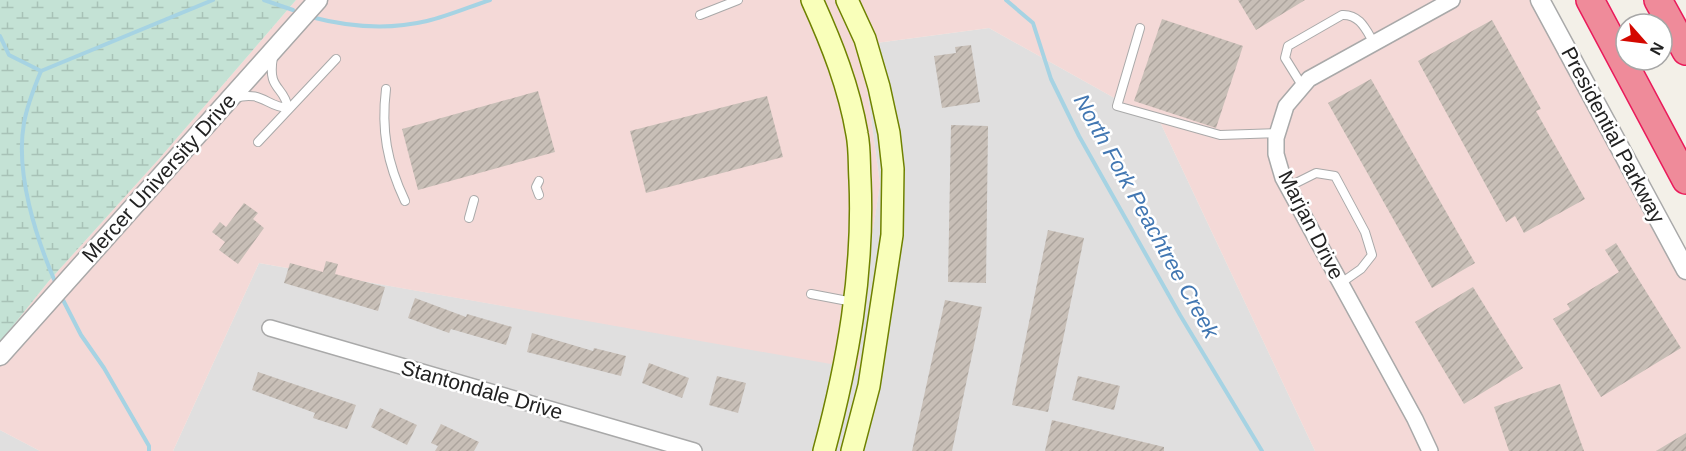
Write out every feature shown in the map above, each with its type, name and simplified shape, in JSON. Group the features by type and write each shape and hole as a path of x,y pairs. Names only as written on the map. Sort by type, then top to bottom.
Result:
{"highway":[{"path":"1590,0 1686,180"},
{"path":"1658,0 1686,51"}],"main road":[{"path":"812,0 837,57 849,95 858,137 861,208 855,302 840,390 824,451"},
{"path":"847,0 865,39 879,87 889,133 893,169 890,246 869,386 852,451"}],"street":[{"name":"Mercer University Drive","path":"0,356 318,0"},
{"name":"Marjan Drive","path":"1430,451 1415,419 1283,178 1276,154 1278,133 1286,106 1309,78 1452,0"},
{"name":"Presidential Parkway","path":"1540,0 1686,270"},
{"name":"Stantondale Drive","path":"270,328 694,451"}],"lane":[{"path":"700,15 738,0"},
{"path":"1303,87 1285,58 1288,46 1342,15 1349,15 1361,23 1374,43"},
{"path":"1140,28 1117,106 1220,135 1278,133"},
{"path":"276,47 270,70 273,84 287,99 288,108"},
{"path":"258,142 336,59"},
{"path":"386,89 383,115 386,152 405,201"},
{"path":"228,101 247,95 262,97 278,108 288,108"},
{"path":"1288,187 1316,173 1335,176 1365,232 1372,255 1361,269 1341,283"},
{"path":"539,181 536,188 539,195"},
{"path":"469,218 474,200"},
{"path":"811,294 855,302"}],"shaded area":[{"path":"296,0 1537,0 1686,270 1686,451 1315,451 1161,124 989,28 861,45 880,184 862,301 859,369 259,263 173,451 40,451 0,430 0,342 48,282 158,160"},
{"path":"989,28 1161,124 1315,451 173,451 259,263 859,368 862,301 880,184 861,45"},
{"path":"0,430 40,451 0,451"}],"green space":[{"path":"0,0 296,0 158,160 48,282 0,342"}],"building":[{"path":"1238,0 1305,0 1256,30"},
{"path":"1162,19 1243,46 1216,128 1134,101"},
{"path":"1492,20 1541,109 1536,111 1585,199 1524,233 1515,216 1506,222 1418,61"},
{"path":"971,45 980,102 942,108 934,56 956,53 955,47"},
{"path":"1371,79 1475,263 1432,288 1328,103"},
{"path":"538,91 555,152 418,190 402,129"},
{"path":"767,96 783,157 646,193 630,131"},
{"path":"951,125 988,126 986,283 948,282"},
{"path":"244,203 258,213 253,219 264,228 238,264 219,250 225,242 212,232 220,222 226,227"},
{"path":"1048,230 1084,238 1048,412 1012,405"},
{"path":"1616,243 1681,348 1601,397 1553,319 1570,309 1567,304 1619,272 1605,250"},
{"path":"326,261 338,264 335,274 385,287 378,311 284,283 290,263 323,272"},
{"path":"1473,287 1523,368 1464,404 1415,322"},
{"path":"415,298 466,317 467,314 512,327 506,345 451,329 449,333 408,318"},
{"path":"945,300 982,307 952,451 912,451"},
{"path":"532,333 593,351 594,348 626,356 621,376 527,352"},
{"path":"649,363 689,378 682,398 642,383"},
{"path":"258,372 356,405 347,429 313,418 315,413 252,390"},
{"path":"717,376 746,383 738,413 709,405"},
{"path":"1078,376 1120,386 1114,410 1072,400"},
{"path":"1560,384 1584,451 1509,451 1494,407"},
{"path":"380,408 417,425 407,445 371,427"},
{"path":"1052,420 1164,447 1164,451 1045,451"},
{"path":"441,424 479,442 474,451 435,451 438,446 431,443"},
{"path":"1686,433 1686,451 1656,451"}],"waterway":[{"name":"North Fork Peachtree Creek","path":"0,36 9,55 41,71 213,0"},
{"name":"North Fork Peachtree Creek","path":"264,0 293,10"},
{"name":"North Fork Peachtree Creek","path":"311,17 354,25 398,26 435,19 490,0"},
{"name":"North Fork Peachtree Creek","path":"1006,0 1033,23 1051,79 1079,136 1180,315 1262,451"},
{"path":"41,71 25,116 22,163 29,205 41,246 56,284"},
{"path":"61,296 81,335 104,368 149,446 149,451"}]}
